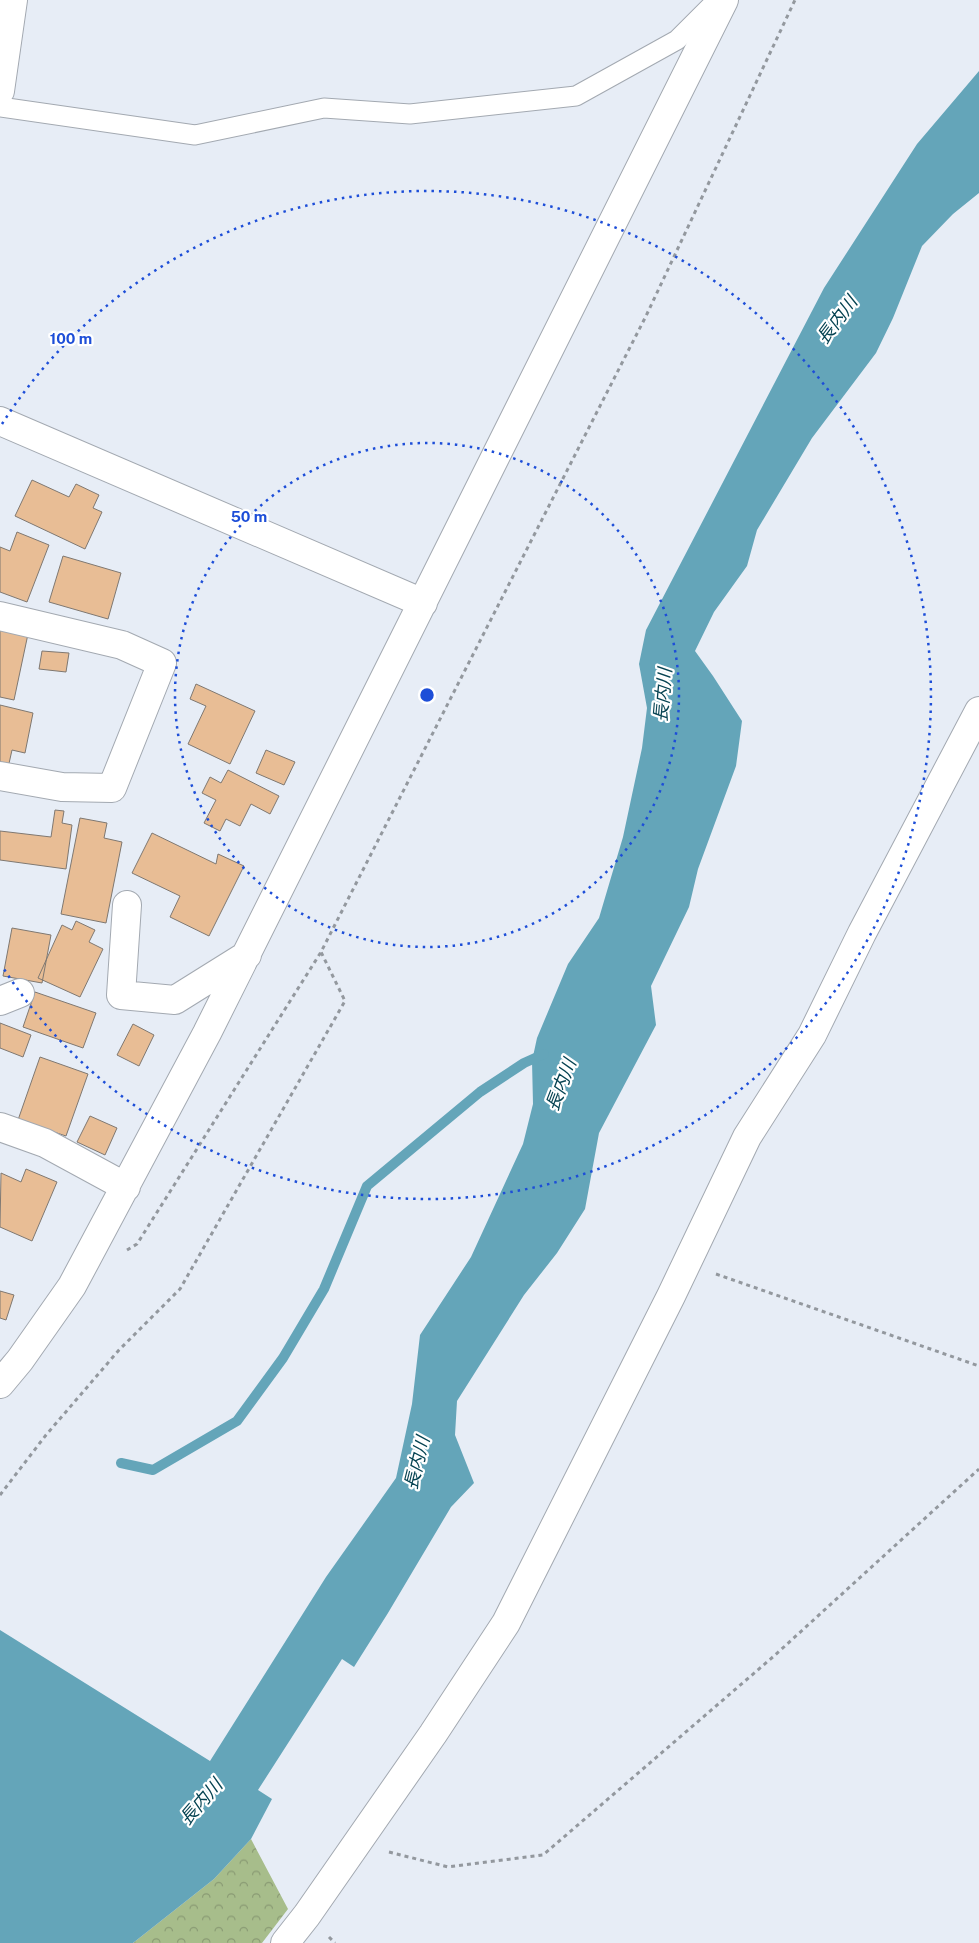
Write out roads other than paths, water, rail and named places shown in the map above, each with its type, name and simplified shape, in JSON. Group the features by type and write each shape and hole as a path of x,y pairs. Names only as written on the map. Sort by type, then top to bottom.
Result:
{"street":[{"path":"0,91 13,0"},
{"path":"0,1384 20,1360 72,1286 126,1187 247,955 724,0"},
{"path":"0,421 423,603"},
{"path":"0,616 122,645 162,664 112,788 62,787 0,776"},
{"path":"285,1943 357,1844 433,1734 506,1623 687,1264 747,1137 812,1035 862,933 979,711"},
{"path":"128,906 121,994 175,1000 247,955"},
{"path":"0,1127 45,1143 126,1187"}],"lane":[{"path":"0,107 195,135 324,108 410,114 576,96 677,40 717,0"}],"water":[{"name":"長内川","path":"979,71 979,193 953,214 922,246 893,318 876,353 812,438 757,530 747,566 714,612 695,651 742,721 736,766 698,869 689,907 651,986 656,1025 599,1133 585,1209 557,1253 524,1295 457,1401 455,1435 474,1483 451,1507 354,1667 342,1659 258,1790 272,1799 251,1839 214,1879 133,1943 0,1943 0,1630 210,1761 326,1577 396,1478 412,1404 420,1335 471,1257 523,1144 533,1104 532,1061 537,1038 568,964 599,918 623,837 642,748 647,708 639,664 646,630 824,288 917,144"}],"waterway":[{"path":"121,1463 153,1470 237,1421 283,1358 324,1289 367,1186 480,1092 524,1063 544,1054"}]}
